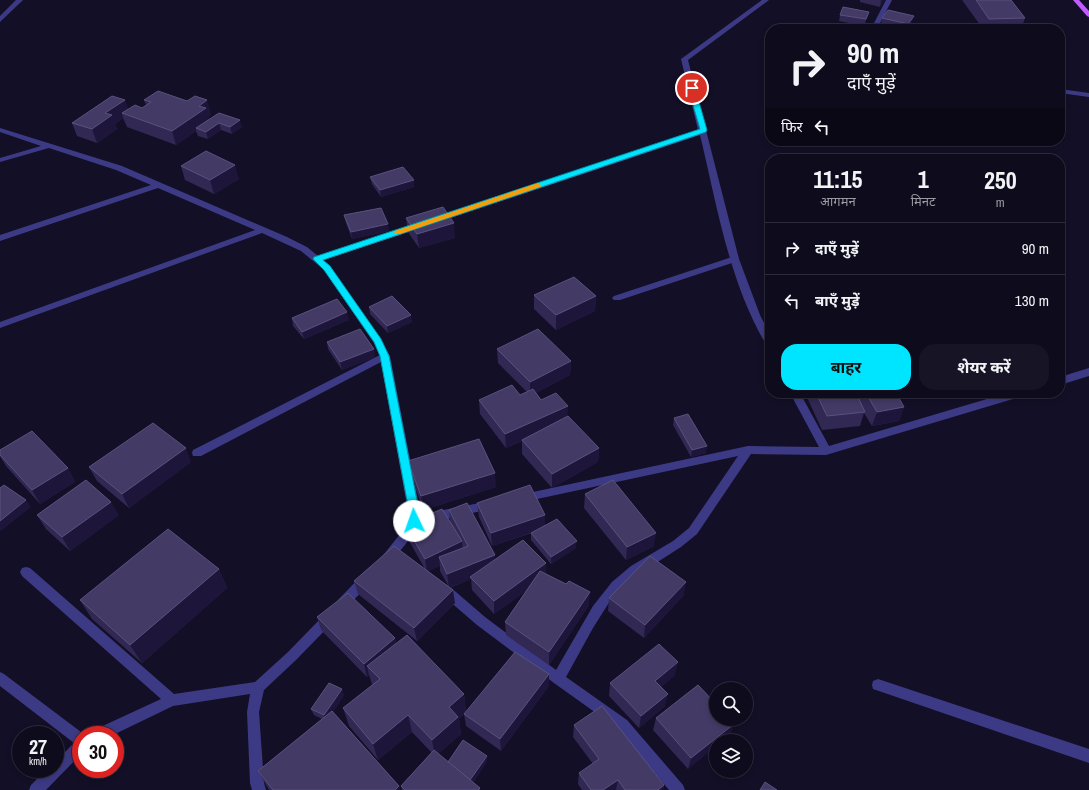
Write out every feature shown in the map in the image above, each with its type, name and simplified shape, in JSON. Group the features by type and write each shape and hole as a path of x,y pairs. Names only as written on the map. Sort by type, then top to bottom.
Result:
{"main road":[{"path":"1076,0 1089,15"}],"street":[{"path":"0,20 20,0"},
{"path":"765,334 755,315 735,259 684,59 766,0"},
{"path":"877,24 889,0"},
{"path":"1065,93 1089,95"},
{"path":"0,130 119,168 304,249 327,268 378,342 384,356 414,511 414,521 411,529 395,549 292,656 258,687 172,700 118,726"},
{"path":"317,259 703,130"},
{"path":"0,160 48,146"},
{"path":"0,238 158,185"},
{"path":"0,325 262,230"},
{"path":"617,298 735,259"},
{"path":"197,453 384,356"},
{"path":"1065,379 1089,372"},
{"path":"798,398 826,451"},
{"path":"514,500 748,450 826,451 1002,398"},
{"path":"558,679 608,593 628,575 682,542 693,531 748,450"},
{"path":"414,521 499,503"},
{"path":"395,549 407,559"},
{"path":"26,572 172,700"},
{"path":"437,583 481,621 558,679 622,724 678,790"},
{"path":"0,678 72,733"},
{"path":"878,685 1089,756"},
{"path":"258,687 253,712 257,783 259,790"},
{"path":"36,790 72,754"}],"building":[{"path":"976,0 1011,0 1025,18 989,19"},
{"path":"843,7 869,12 866,19 840,15"},
{"path":"888,10 914,16 908,24 882,18"},
{"path":"158,91 187,101 195,96 207,100 199,106 206,108 172,131 122,113 135,105 142,108 151,102 144,100"},
{"path":"112,96 125,100 105,113 112,115 92,129 72,123"},
{"path":"219,113 240,120 230,127 219,123 206,132 196,128"},
{"path":"206,151 235,165 210,180 181,166"},
{"path":"403,167 414,180 380,190 370,177"},
{"path":"443,207 454,223 417,234 406,218"},
{"path":"381,208 388,224 351,232 344,215"},
{"path":"574,277 596,296 556,315 534,295"},
{"path":"392,296 411,315 387,326 369,307"},
{"path":"337,299 347,312 302,332 292,318"},
{"path":"360,329 374,349 340,362 327,342"},
{"path":"538,329 571,361 530,382 497,349"},
{"path":"512,385 520,395 533,389 541,400 556,393 568,406 505,434 479,400"},
{"path":"818,398 858,398 865,412 827,416"},
{"path":"869,398 899,398 904,407 877,412"},
{"path":"688,414 707,446 692,450 674,418"},
{"path":"568,416 599,448 552,474 522,440"},
{"path":"153,423 186,448 122,494 89,467"},
{"path":"32,431 68,468 32,490 0,455 0,450"},
{"path":"479,439 495,473 421,496 408,461"},
{"path":"86,480 111,502 62,537 37,515"},
{"path":"613,480 656,533 627,547 585,494"},
{"path":"4,485 26,500 0,521 0,488"},
{"path":"530,485 545,515 491,533 477,503"},
{"path":"467,503 495,555 447,574 439,557 468,546 449,510"},
{"path":"442,509 462,541 425,559 405,525"},
{"path":"557,519 577,541 551,557 531,533"},
{"path":"168,529 219,569 130,645 80,600"},
{"path":"523,540 546,563 494,601 470,577"},
{"path":"394,546 453,590 414,628 354,581"},
{"path":"650,556 686,582 645,625 609,598"},
{"path":"540,571 566,584 569,581 590,592 549,652 505,622"},
{"path":"348,593 395,638 364,664 317,617"},
{"path":"407,635 464,694 449,707 458,717 432,740 408,715 373,744 343,708 380,679 367,666"},
{"path":"659,644 678,662 655,681 668,694 641,716 610,683"},
{"path":"515,652 549,674 500,739 464,714"},
{"path":"329,683 342,689 324,715 311,709"},
{"path":"698,685 709,697 709,726 731,726 721,734 709,734 709,744 691,758 656,718"},
{"path":"602,706 664,785 658,790 625,790 618,780 603,790 591,790 579,773 599,759 574,725"},
{"path":"332,711 399,786 395,790 273,790 258,771"},
{"path":"463,740 487,756 470,780 448,762"},
{"path":"434,750 480,788 478,790 405,790 401,786"},
{"path":"765,782 777,790 760,790"}],"slow traffic":[{"path":"398,232 538,186"}],"route":[{"path":"414,521 414,511 384,356 378,342 327,268 317,259 703,130 692,88"}]}
